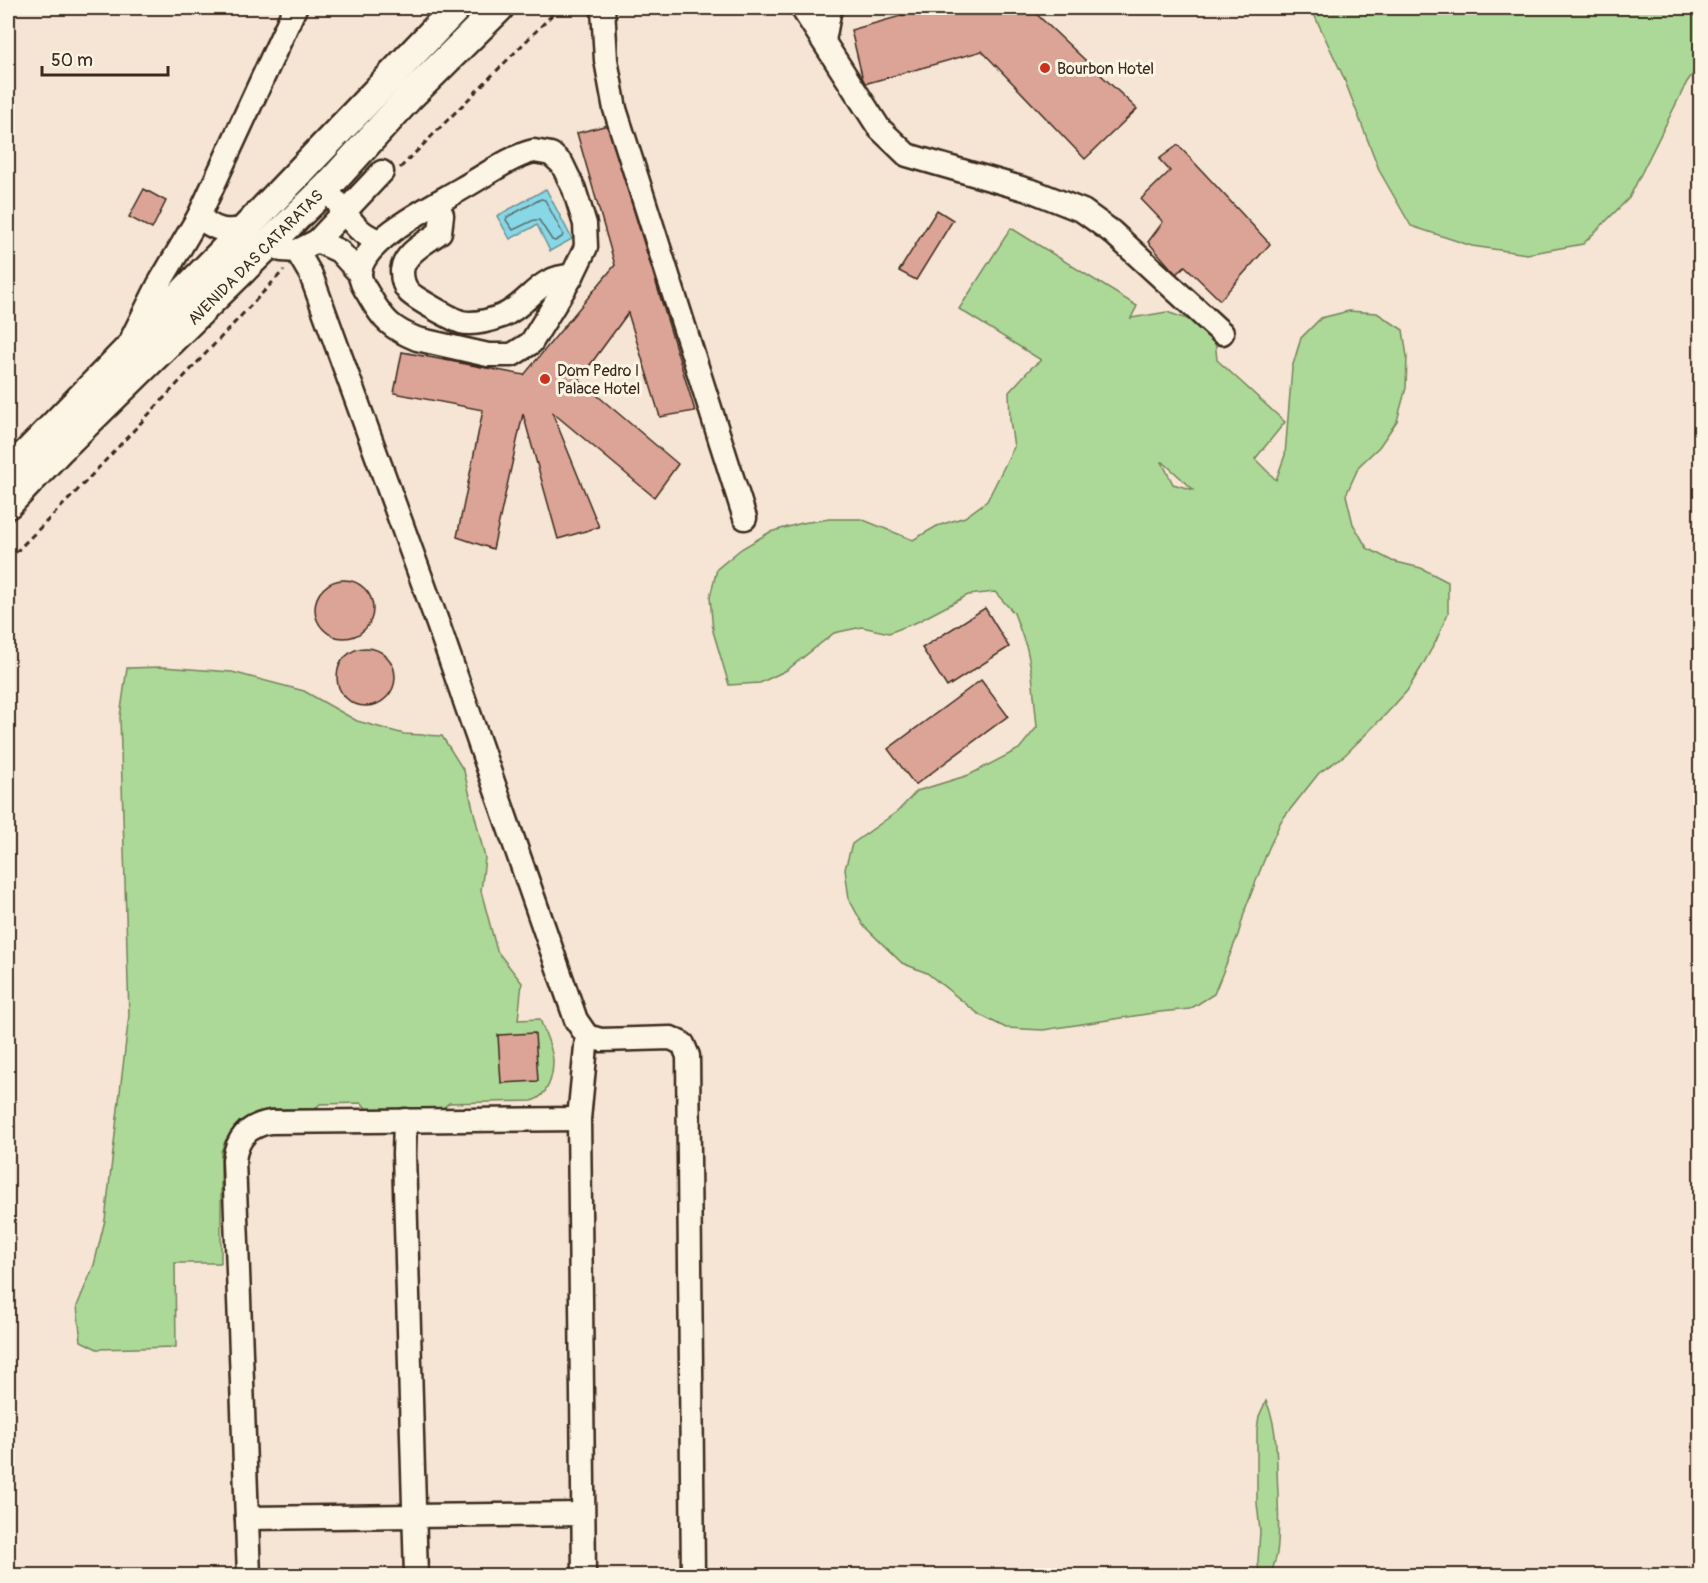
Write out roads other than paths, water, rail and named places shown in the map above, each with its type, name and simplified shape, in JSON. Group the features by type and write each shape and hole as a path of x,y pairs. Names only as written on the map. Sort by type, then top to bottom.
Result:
{"main road":[{"name":"AVENIDA DAS CATARATAS","path":"8,504 256,237 456,8"},
{"name":"AVENIDA DAS CATARATAS","path":"8,473 123,356 256,237 328,186 409,98 499,8"}],"street":[{"path":"123,356 159,284 199,216 295,8"},
{"path":"603,8 606,60 615,109 745,518"},
{"path":"802,8 879,128 907,155 1035,192 1083,211 1112,232 1222,333"},
{"path":"824,41 830,8"},
{"path":"317,241 339,251 360,274 362,283 380,316 395,328 417,339 496,356 512,355 531,343 584,254 587,232 574,189 562,164 550,154 534,151 526,153 437,203 379,241 369,254 360,274"},
{"path":"301,257 391,170"},
{"path":"328,186 335,200 357,229 379,241"},
{"path":"437,203 442,215 440,232 409,255 403,266 403,279 409,293 462,322 476,322 503,315 515,309 543,284 561,277 572,276"},
{"path":"199,216 212,227 256,237 301,257 311,274 439,627 576,1020 587,1036 601,1040 671,1038 683,1044 688,1056 693,1575"},
{"path":"584,1575 579,1119 587,1036"},
{"path":"249,1575 234,1160 239,1141 252,1128 270,1122 579,1119"},
{"path":"405,1120 404,1154 416,1575"},
{"path":"247,1518 582,1514"}],"water":[{"path":"546,189 572,239 550,251 537,225 510,239 497,216"}],"place":[{"name":"Bourbon Hotel","path":"1045,68"},
{"name":"Dom Pedro I Palace Hotel","path":"545,379"}]}
